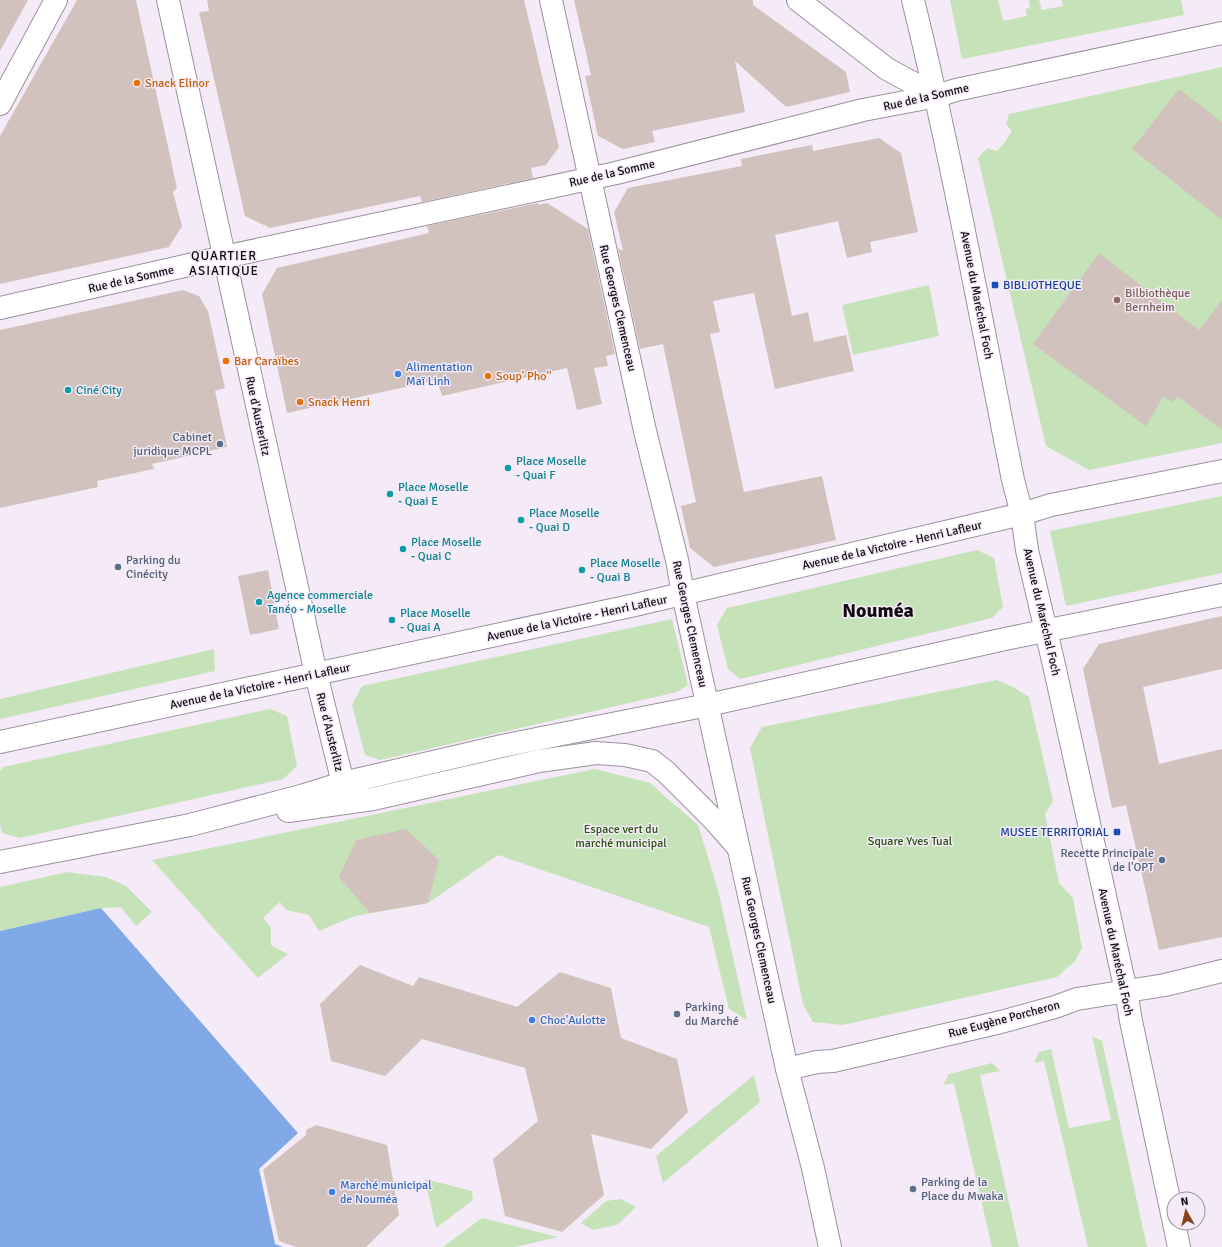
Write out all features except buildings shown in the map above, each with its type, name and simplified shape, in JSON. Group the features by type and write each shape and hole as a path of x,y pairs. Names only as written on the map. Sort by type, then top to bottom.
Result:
{"main road":[{"path":"0,104 56,0"},
{"name":"Rue d'Austerlitz","path":"168,0 308,642 342,783"},
{"name":"Rue Georges Clemenceau","path":"551,0 645,431 677,560 787,1069 813,1168 830,1247"},
{"path":"798,0 887,69 936,96"},
{"name":"Avenue du Maréchal Foch","path":"913,0 936,96 1013,480 1022,514 1026,550 1047,631 1126,991 1132,1029 1167,1191"},
{"name":"Rue de la Somme","path":"0,308 224,257 616,173 863,110 936,96 956,90 1222,33"},
{"name":"Avenue de la Victoire - Henri Lafleur","path":"0,742 684,594 1022,514 1052,505 1222,471"},
{"path":"190,825 301,796 342,783 502,746 708,705 1004,639 1222,595"},
{"path":"0,862 190,825 373,799 539,762 596,753 625,755 652,761 666,772 739,848"},
{"name":"Rue Eugène Porcheron","path":"787,1069 818,1062 833,1061 1001,1022 1055,1007 1077,999 1165,985 1222,971"},
{"name":"Avenue du Maréchal Foch","path":"1176,1231 1179,1247"}],"green space":[{"path":"950,0 998,0 1003,21 1027,16 1025,9 1030,8 1029,0 1039,0 1042,10 1063,6 1062,0 1181,0 1184,15 962,59"},
{"name":"Bilbiothèque Bernheim","path":"1222,67 1222,443 1089,470 1046,446 978,158 987,148 997,151 1005,142 1012,131 1006,124 1009,114"},
{"path":"929,285 939,336 853,355 842,305"},
{"path":"1222,496 1222,573 1066,606 1050,531"},
{"path":"977,550 994,558 1003,607 992,618 740,679 728,669 717,625 727,608"},
{"path":"672,619 688,685 677,692 380,760 365,755 352,705 362,686"},
{"path":"214,649 215,671 0,719 0,699"},
{"name":"Square Yves Tual","path":"997,680 1013,687 1029,697 1053,801 1045,814 1059,883 1073,898 1082,948 1075,961 1057,977 843,1025 813,1022 803,1004 750,748 762,727"},
{"path":"270,709 287,716 297,766 283,779 20,838 2,833 0,825 0,771 3,767"},
{"name":"Espace vert du marché municipal","path":"595,769 650,783 698,825 718,890 747,1020 729,1009 709,927 498,855 428,903 355,916 319,931 309,915 286,910 280,902 263,918 271,928 271,945 288,954 258,978 152,860"},
{"path":"67,872 106,877 126,886 152,912 136,926 121,907 101,908 0,931 0,887"},
{"path":"1092,1036 1102,1041 1147,1247 1088,1247 1044,1061 1034,1063 1039,1052 1051,1049 1069,1128 1111,1120"},
{"path":"992,1063 1000,1071 980,1075 1019,1247 992,1247 954,1083 943,1085 949,1074"},
{"path":"754,1075 760,1102 663,1183 656,1156"},
{"path":"425,1179 472,1191 473,1200 436,1228"},
{"path":"621,1199 636,1207 617,1225 593,1230 581,1223 606,1201"},
{"path":"482,1218 558,1237 515,1247 443,1247"}],"water":[{"path":"101,908 298,1133 259,1169 275,1244 283,1247 0,1247 0,931"}],"place":[{"name":"Snack Elinor","path":"137,83"},
{"name":"BIBLIOTHEQUE","path":"995,285"},
{"name":"Bilbiothèque Bernheim","path":"1117,300"},
{"name":"Bar Caraïbes","path":"226,361"},
{"name":"Alimentation Maï Linh","path":"398,374"},
{"name":"Soup' Pho''","path":"488,376"},
{"name":"Ciné City","path":"68,390"},
{"name":"Snack Henri","path":"300,402"},
{"name":"Cabinet juridique MCPL","path":"220,444"},
{"name":"Place Moselle - Quai F","path":"508,468"},
{"name":"Place Moselle - Quai E","path":"390,494"},
{"name":"Place Moselle - Quai D","path":"521,520"},
{"name":"Place Moselle - Quai C","path":"403,549"},
{"name":"Parking du Cinécity","path":"118,567"},
{"name":"Place Moselle - Quai B","path":"582,570"},
{"name":"Agence commerciale Tanéo - Moselle","path":"259,602"},
{"name":"Place Moselle - Quai A","path":"392,620"},
{"name":"MUSEE TERRITORIAL","path":"1117,832"},
{"name":"Recette Principale de l'OPT","path":"1162,860"},
{"name":"Parking du Marché","path":"677,1014"},
{"name":"Choc'Aulotte","path":"532,1020"},
{"name":"Parking de la Place du Mwaka","path":"913,1189"},
{"name":"Marché municipal de Nouméa","path":"332,1192"}],"district":[{"name":"QUARTIER ASIATIQUE","path":"224,262"},
{"name":"Nouméa","path":"878,610"}]}
